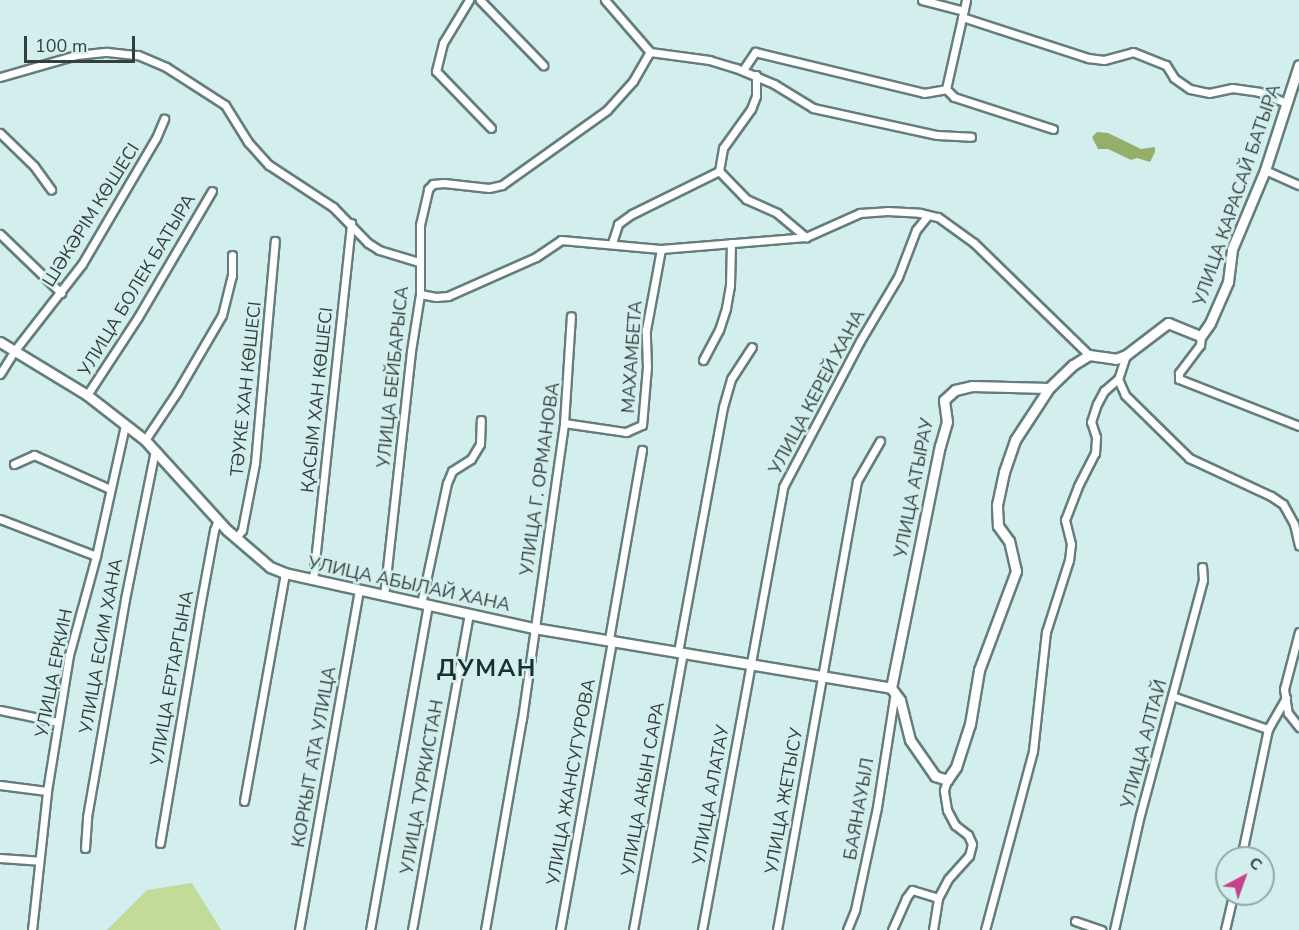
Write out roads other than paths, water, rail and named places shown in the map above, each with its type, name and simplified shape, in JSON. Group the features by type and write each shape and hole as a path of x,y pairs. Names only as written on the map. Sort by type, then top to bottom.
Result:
{"street":[{"path":"469,0 443,44 436,71 491,128"},
{"path":"480,0 543,65"},
{"path":"605,0 650,51 709,60 743,70 756,75 813,108 937,135 971,137"},
{"path":"922,0 1088,58 1104,60 1134,52 1166,65 1174,78 1190,89 1209,93 1233,88 1259,92 1286,102"},
{"path":"946,89 966,0"},
{"name":"УЛИЦА БЕЙБАРЫСА","path":"384,596 411,351 420,294 420,225 428,189 433,184 457,183 489,188 502,185 607,110 633,81 650,51"},
{"path":"0,77 76,55 107,52 138,56 157,63 225,105 248,142 269,165 333,207 368,243 379,250 419,262"},
{"path":"743,70 755,52 924,93 946,89"},
{"name":"УЛИЦА КАРАСАЙ БАТЫРА","path":"1201,336 1210,323 1227,282 1232,249 1264,170 1299,65"},
{"path":"719,171 723,148 751,108 756,96 756,75"},
{"path":"946,89 954,97 1053,129"},
{"name":"ШӘКӘРІМ КӨШЕСІ","path":"0,374 15,350 62,293 121,201 164,119"},
{"path":"0,134 34,166 51,189"},
{"path":"1264,170 1299,185"},
{"path":"719,171 747,199 777,213 806,237"},
{"path":"612,243 618,224 632,214 719,171"},
{"name":"УЛИЦА БОЛЕК БАТЫРА","path":"87,395 138,317 212,191"},
{"path":"420,294 436,297 448,296 536,257 561,240 572,239 585,244 612,243 661,249 806,237 861,213 887,211 928,215 938,217 974,243 1089,355 1116,359 1126,355 1168,323 1201,336 1200,345 1179,373 1179,379 1299,426"},
{"name":"УЛИЦА КЕРЕЙ ХАНА","path":"750,664 783,487 860,340 898,277 916,230 928,215"},
{"name":"ҚАСЫМ ХАН КӨШЕСІ","path":"313,580 351,223"},
{"path":"0,234 62,293"},
{"name":"ТӘУКЕ ХАН КӨШЕСІ","path":"236,538 242,530 255,463 276,241"},
{"path":"703,360 719,330 726,308 730,286 731,243"},
{"name":"МАХАМБЕТА","path":"564,423 626,432 642,425 647,367 646,330 661,249"},
{"path":"145,440 177,392 222,315 232,275 232,255"},
{"name":"УЛИЦА Г. ОРМАНОВА","path":"485,930 522,719 564,423 571,316"},
{"name":"УЛИЦА АБЫЛАЙ ХАНА","path":"0,342 87,395 145,440 236,538 270,567 285,573 534,628 610,639 893,690"},
{"name":"УЛИЦА АКЫН САРА","path":"633,930 723,407 731,379 752,347"},
{"path":"933,930 938,898 948,879 969,855 972,844 968,836 955,825 947,810 944,790 947,780 956,767 970,724 979,670 1016,571 1008,541 998,526 997,505 1004,472 1015,440 1049,388 1073,365 1089,355"},
{"path":"985,930 1033,750 1046,632 1069,560 1071,544 1065,520 1078,486 1095,453 1096,437 1091,422 1097,404 1104,391 1118,379 1126,355"},
{"path":"1118,379 1125,395 1189,458 1271,496 1283,504 1294,524 1299,545"},
{"name":"УЛИЦА АТЫРАУ","path":"893,690 940,446 947,422 944,399 955,390 972,386 1049,388"},
{"path":"370,930 447,483 452,471 471,459 480,444 481,420"},
{"name":"УЛИЦА ЕРКИН","path":"32,930 47,791 69,655 96,556 125,425"},
{"name":"УЛИЦА ЖЕТЫСУ","path":"777,930 857,481 880,441"},
{"name":"УЛИЦА ЕСИМ ХАНА","path":"84,848 88,806 127,587 155,450"},
{"name":"УЛИЦА ЖАНСУГУРОВА","path":"560,930 642,450"},
{"path":"14,464 34,454 110,489"},
{"path":"0,519 96,556"},
{"name":"УЛИЦА ЕРТАРГЫНА","path":"160,843 213,530 218,520"},
{"name":"УЛИЦА АЛТАЙ","path":"1114,930 1140,815 1203,580 1202,567"},
{"path":"244,801 285,573"},
{"name":"КОРКЫТ АТА УЛИЦА","path":"298,930 359,590"},
{"name":"УЛИЦА ТУРКИСТАН","path":"412,930 469,614"},
{"path":"1299,632 1284,689 1288,713 1299,727"},
{"name":"УЛИЦА АЛАТАУ","path":"702,930 750,664"},
{"path":"893,690 900,700 910,740 935,776 947,780"},
{"name":"БАЯНАУЫЛ","path":"847,930 855,910 877,807 893,690"},
{"path":"1172,696 1268,729"},
{"path":"1244,846 1268,729 1286,698"},
{"path":"0,710 58,722"},
{"path":"0,785 47,791"},
{"path":"0,858 39,861"},
{"path":"892,930 912,890 938,898"},
{"path":"1225,930 1230,906"},
{"path":"1075,921 1101,930"}],"district":[{"name":"ДУМАН","path":"487,669"}]}
